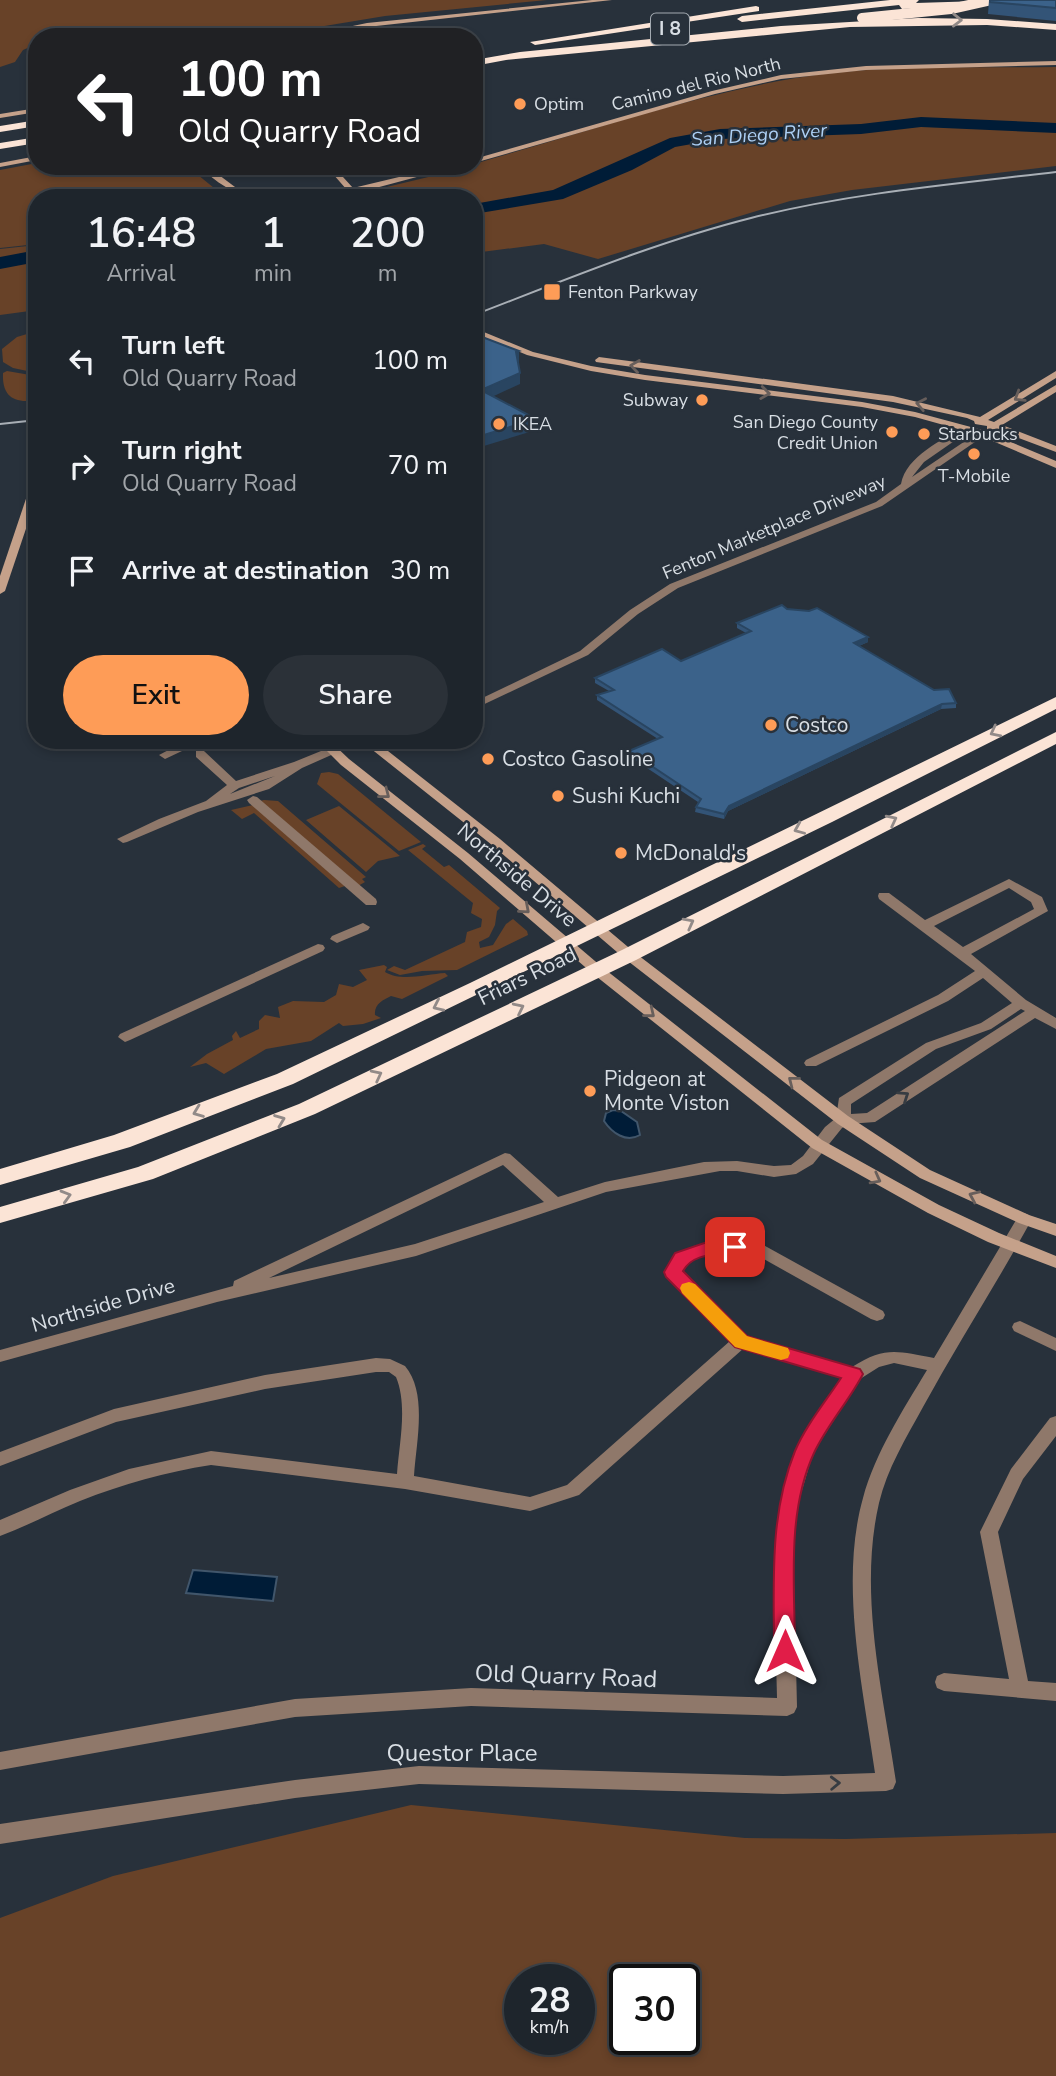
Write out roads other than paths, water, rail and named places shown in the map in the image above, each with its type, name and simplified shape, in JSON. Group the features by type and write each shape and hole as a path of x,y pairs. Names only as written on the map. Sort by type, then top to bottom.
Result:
{"highway":[{"name":"I 8","path":"500,47 832,4 915,0"},
{"path":"508,58 684,37 863,20 951,9 991,0"},
{"path":"832,4 1008,0"},
{"path":"525,42 726,2"},
{"name":"I 8","path":"483,62 832,4"},
{"path":"639,19 678,9"},
{"path":"863,20 949,20 1056,27"},
{"path":"0,129 28,124"},
{"path":"0,146 28,141"},
{"name":"Friars Road","path":"0,1177 122,1140 285,1079 825,818 1056,702"},
{"name":"Friars Road","path":"0,1215 145,1173 307,1110 597,970 1056,737"}],"street":[{"path":"351,28 609,0"},
{"name":"Camino del Rio North","path":"483,158 714,92 781,77 866,68 1056,63"},
{"path":"0,116 28,111"},
{"path":"0,165 28,160"},
{"path":"214,175 232,189"},
{"path":"337,175 350,189"},
{"path":"365,189 420,175"},
{"path":"483,330 548,350 588,358 860,393 934,407 995,424 1056,449"},
{"path":"483,332 538,356 621,374 865,405 968,428 1056,465"},
{"path":"968,428 1056,374"},
{"path":"983,433 1056,388"},
{"name":"Fenton Marketplace Driveway","path":"906,484 909,473 916,464 968,428"},
{"name":"Fenton Marketplace Driveway","path":"483,702 584,653 634,612 674,586 879,504 906,484 917,481 983,433"},
{"path":"0,591 28,508"},
{"path":"165,755 178,749"},
{"path":"123,839 206,805 284,778 321,749"},
{"name":"Northside Drive","path":"332,749 464,856 597,970 817,1144 905,1194 1010,1246 1056,1262"},
{"name":"Northside Drive","path":"377,749 496,842 596,928 843,1120 925,1174 1024,1219 1056,1230"},
{"path":"200,754 231,782"},
{"path":"253,800 362,887 371,902"},
{"path":"925,925 1009,883 1037,900 1041,911 962,953"},
{"path":"884,896 962,953 1021,1003 1056,1024"},
{"path":"337,939 363,927"},
{"path":"125,1037 318,948"},
{"path":"811,1063 943,998 984,971"},
{"name":"Northside Drive","path":"0,1356 217,1296 416,1250 605,1187 638,1183 695,1168 718,1166 764,1171 791,1170 807,1161 817,1144 843,1120 844,1102 931,1046 986,1026 1021,1003"},
{"path":"843,1120 870,1118 1034,1012"},
{"path":"964,1033 981,1037 984,1044"},
{"name":"Northside Drive","path":"217,1296 505,1158 556,1204"},
{"path":"877,1315 756,1247 713,1246 681,1258 673,1272 741,1341 853,1374 875,1361 894,1357 936,1365 1024,1219"},
{"path":"1020,1327 1056,1345"},
{"path":"0,1528 112,1482 183,1461 211,1458 405,1482 530,1504 573,1490 741,1341"},
{"path":"0,1459 114,1416 265,1382 376,1365 400,1370 406,1379 408,1394 405,1482"},
{"name":"Questor Place","path":"0,1834 295,1789 419,1775 783,1785 886,1782 864,1612 863,1549 868,1510 884,1462 936,1365"},
{"name":"Old Quarry Road","path":"0,1761 295,1708 471,1697 787,1707 784,1537 791,1497 805,1451 853,1374"},
{"path":"1020,1689 989,1532 1017,1474 1056,1423"},
{"path":"943,1682 1056,1692"}],"water":[{"path":"621,1111 637,1122 640,1135 625,1137 611,1129 604,1121 606,1113"},
{"path":"193,1570 277,1577 273,1601 186,1593"}],"waterway":[{"name":"San Diego River","path":"483,207 557,195 626,166 670,143 720,134 861,129 921,122 1056,128"},
{"name":"San Diego River","path":"0,263 28,258"}],"tram line":[{"path":"483,312 646,250 751,218 864,196 1056,172"},
{"path":"0,424 28,421"}],"place":[{"name":"Optim","path":"520,104"},
{"name":"Fenton Parkway","path":"552,292"},
{"name":"Subway","path":"702,400"},
{"name":"IKEA","path":"499,424"},
{"name":"San Diego County Credit Union","path":"892,432"},
{"name":"Starbucks","path":"924,434"},
{"name":"T-Mobile","path":"974,454"},
{"name":"Costco","path":"771,725"},
{"name":"Costco Gasoline","path":"488,759"},
{"name":"Sushi Kuchi","path":"558,796"},
{"name":"McDonald's","path":"621,853"},
{"name":"Pidgeon at Monte Viston","path":"590,1091"}]}
